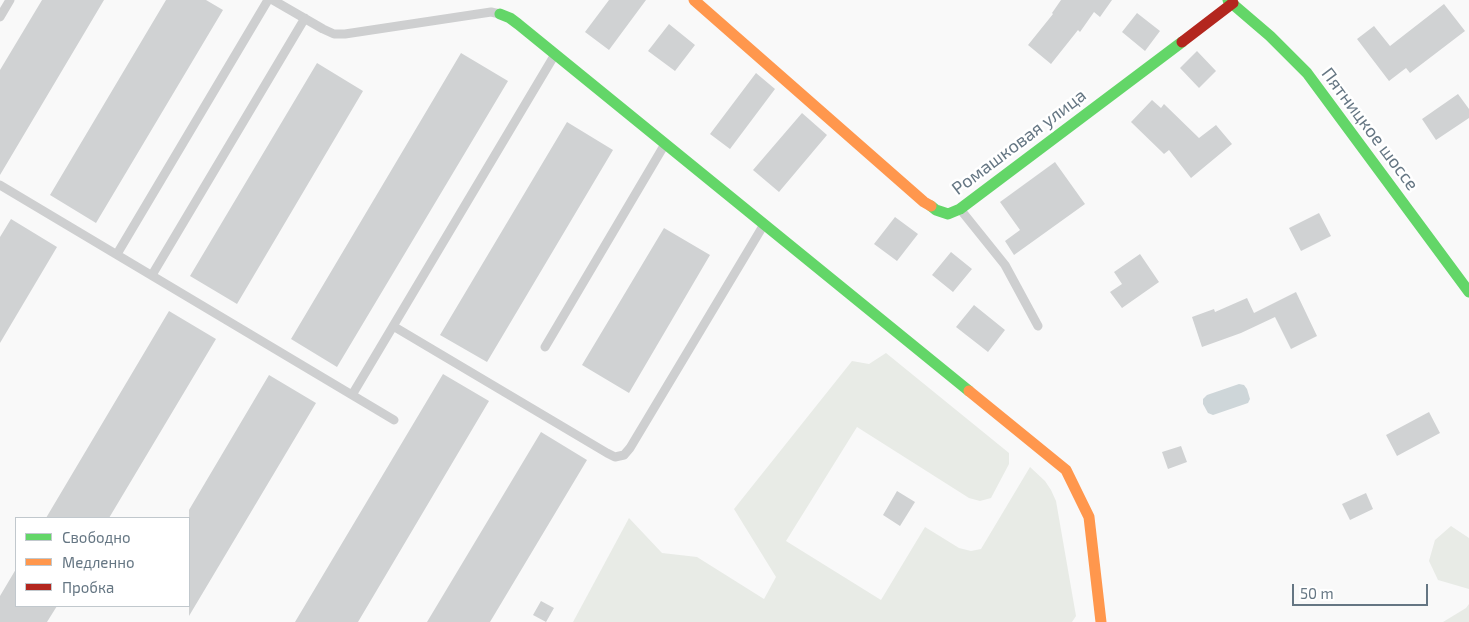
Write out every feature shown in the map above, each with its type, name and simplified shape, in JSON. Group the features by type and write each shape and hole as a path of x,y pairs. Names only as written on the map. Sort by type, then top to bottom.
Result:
{"street":[{"name":"Ромашковая улица","path":"694,0 924,202 936,210 948,214 960,209 1230,2"},
{"name":"Пятницкое шоссе","path":"1230,2 1270,36 1307,73 1469,292"},
{"path":"500,14 518,24 1066,470 1089,517 1101,622"}],"lane":[{"path":"0,18 10,0"},
{"path":"116,254 268,0"},
{"path":"274,0 334,34 345,34 491,12 500,14"},
{"path":"152,275 304,18"},
{"path":"352,395 555,54"},
{"path":"545,347 666,144"},
{"path":"0,185 394,420"},
{"path":"960,209 1005,265 1038,326"},
{"path":"393,326 607,453 615,456 624,455 630,448 764,224"}],"shaded area":[{"path":"886,353 1009,453 1009,464 991,498 980,501 969,498 857,427 786,541 881,600 925,527 959,548 971,551 981,549 1030,467 1045,481 1056,501 1076,616 1072,622 573,622 629,518 662,553 697,557 764,599 776,577 734,509 852,361 869,364"},
{"path":"1239,384 1244,385 1247,389 1250,399 1248,403 1213,415 1208,413 1203,404 1203,399 1207,395"},
{"path":"1451,526 1469,538 1469,589 1438,580 1429,561 1435,540"},
{"path":"1469,604 1469,622 1443,622 1466,608"}],"building":[{"path":"42,0 104,0 0,175 0,70"},
{"path":"166,0 206,0 223,10 96,223 50,195"},
{"path":"609,0 646,0 609,50 585,32"},
{"path":"1061,0 1112,0 1100,17 1094,12 1080,32 1078,30 1051,64 1028,45 1053,14"},
{"path":"1444,4 1465,31 1410,73 1406,68 1389,81 1357,39 1374,26 1390,46"},
{"path":"1137,13 1160,31 1145,51 1122,32"},
{"path":"669,24 695,45 675,71 648,51"},
{"path":"1197,51 1216,71 1199,88 1180,68"},
{"path":"461,53 508,81 337,367 291,339"},
{"path":"317,63 363,91 237,304 190,276"},
{"path":"756,73 775,89 730,149 710,134"},
{"path":"1458,94 1469,109 1469,118 1436,140 1422,119"},
{"path":"1152,100 1161,108 1164,104 1199,138 1216,125 1232,144 1191,178 1169,150 1164,154 1131,122"},
{"path":"802,113 827,135 779,192 753,170"},
{"path":"567,122 613,150 487,362 440,335"},
{"path":"1055,162 1085,204 1014,255 1005,241 1020,230 1000,202"},
{"path":"1319,213 1331,236 1301,251 1289,228"},
{"path":"895,217 918,234 897,261 874,244"},
{"path":"11,219 57,247 0,343 0,237"},
{"path":"664,228 710,255 629,393 582,365"},
{"path":"951,252 972,269 953,292 932,275"},
{"path":"1140,254 1159,282 1122,308 1110,292 1122,284 1114,272"},
{"path":"1296,292 1317,336 1291,349 1275,317 1241,333 1202,347 1192,317 1214,309 1215,312 1247,298 1254,313"},
{"path":"974,305 1005,330 988,352 956,327"},
{"path":"169,311 216,339 110,517 47,517"},
{"path":"443,374 489,401 358,622 295,622"},
{"path":"269,375 316,403 189,616 189,510"},
{"path":"1429,412 1440,433 1397,456 1386,435"},
{"path":"541,432 587,460 490,622 427,622"},
{"path":"1181,446 1187,462 1168,469 1162,452"},
{"path":"897,491 915,502 900,526 883,515"},
{"path":"1366,493 1373,509 1350,520 1342,504"},
{"path":"15,571 15,607 56,607 47,622 0,622 0,596"},
{"path":"541,601 554,608 546,622 533,615"}],"traffic: fast":[{"path":"1228,0 1270,36 1307,73 1469,292"},
{"path":"500,14 518,24 969,391"},
{"path":"931,206 948,214 960,209 1182,42"}],"traffic: slow":[{"path":"694,0 924,202 931,206"},
{"path":"969,391 1066,470 1089,517 1101,622"}],"traffic: jam":[{"path":"1182,42 1233,3"}]}
